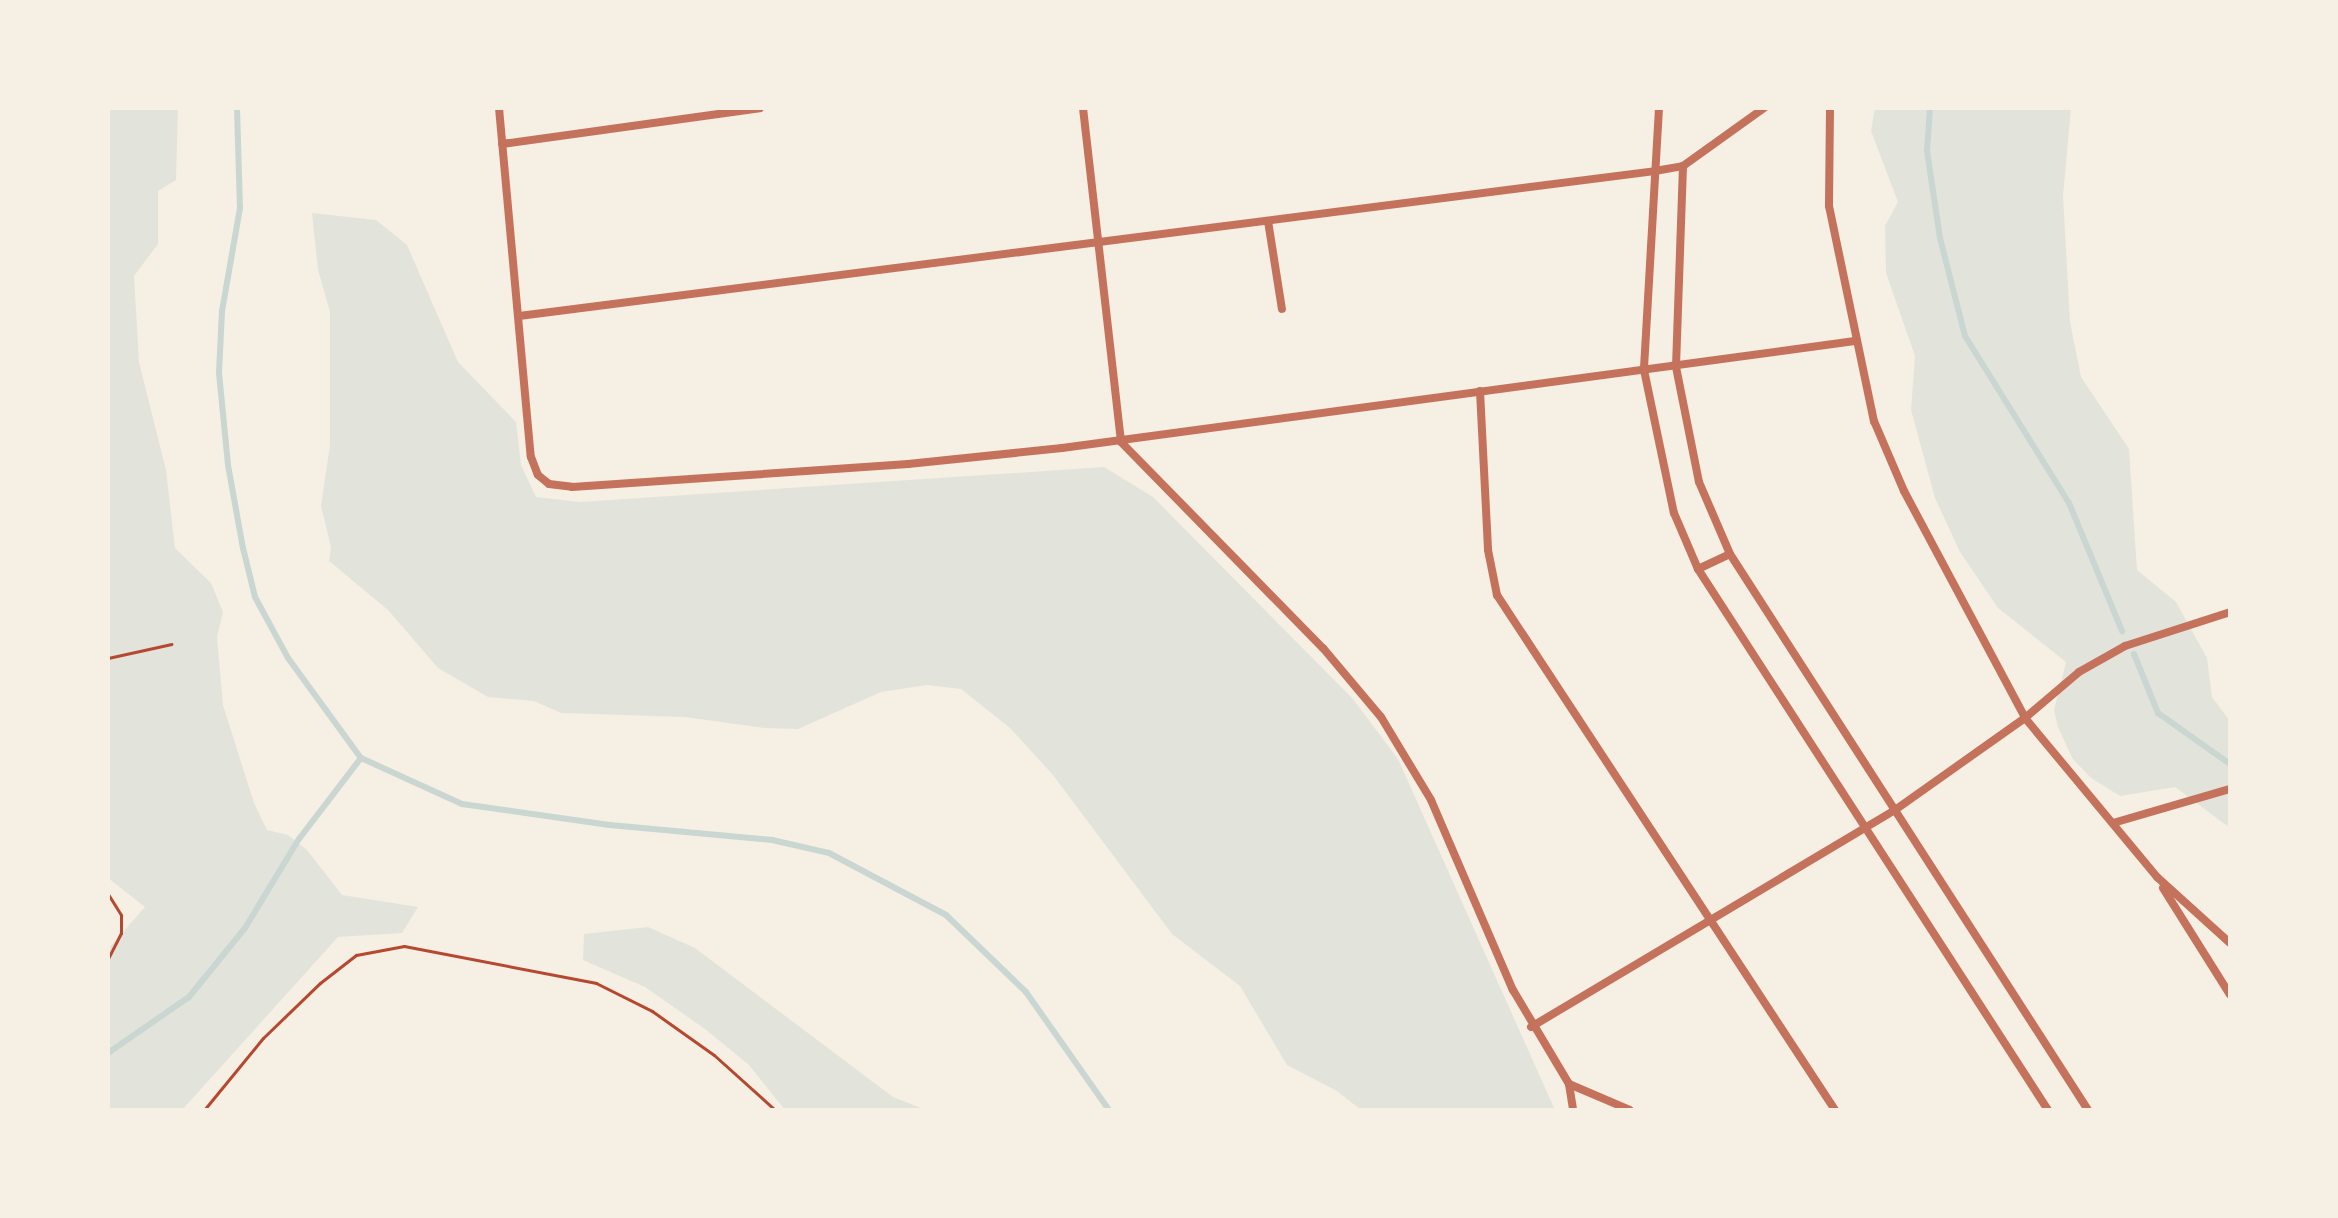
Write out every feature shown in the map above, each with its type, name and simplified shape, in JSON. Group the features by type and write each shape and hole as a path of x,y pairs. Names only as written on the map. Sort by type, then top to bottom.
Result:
{"street":[{"path":"499,108 531,457 538,475 549,484 572,487 908,464 1121,442 1855,341"},
{"path":"502,144 760,108"},
{"path":"1083,108 1121,442 1323,648 1381,717 1431,800 1531,1027 1569,1084 1573,1110"},
{"path":"1659,108 1644,370 1659,459 1698,569 2048,1110"},
{"path":"519,316 1655,171 1683,166 1764,108"},
{"path":"1830,108 1829,206 1855,341 1874,421 1904,491 2025,718 2157,877 2230,995"},
{"path":"1683,166 1676,367 1699,482 1730,554 2088,1110"},
{"path":"1268,221 1282,309"},
{"path":"1480,391 1488,550 1497,595 1712,918 1835,1110"},
{"path":"1698,569 1730,554"},
{"path":"1531,1027 1895,810 2025,718 2079,672 2125,646 2230,612"},
{"path":"2113,823 2230,789"},
{"path":"2157,877 2230,943"},
{"path":"1569,1084 1630,1110"}],"path":[{"path":"108,658 171,644"},
{"path":"108,894 121,915 121,933 108,959"},
{"path":"204,1110 263,1038 320,983 356,955 404,946 596,983 652,1011 714,1055 775,1110"}],"shaded area":[{"path":"108,108 178,108 176,180 158,191 158,244 134,276 139,362 166,470 175,548 211,583 223,612 217,637 223,705 254,803 267,830 288,835 307,850 342,895 418,907 402,933 338,937 182,1110 108,1110 108,949 145,907 108,878"},
{"path":"1875,108 2071,108 2063,196 2070,322 2081,377 2129,449 2137,570 2176,602 2207,658 2212,697 2230,721 2230,828 2175,787 2120,796 2091,778 2072,758 2054,710 2066,662 1998,608 1960,552 1935,498 1911,410 1915,356 1886,273 1885,226 1898,202 1871,131"},
{"path":"312,213 376,220 407,245 458,362 516,422 521,465 536,497 580,502 1104,467 1153,497 1353,699 1398,759 1555,1110 1361,1110 1337,1091 1287,1065 1240,986 1172,934 1053,775 1010,728 961,689 927,685 881,692 798,729 764,728 685,717 561,713 534,701 488,697 438,668 388,610 329,561 331,547 321,506 330,445 330,312 318,270"},
{"path":"648,927 695,948 893,1097 926,1110 785,1110 749,1065 705,1029 645,987 583,960 584,934"}],"waterway":[{"path":"237,108 240,208 222,311 219,373 228,465 243,548 255,597 288,658 361,758 462,804 610,825 772,840 829,853 946,915 1026,992 1109,1110"},
{"path":"1930,108 1927,151 1940,238 1965,336 2069,503 2122,631"},
{"path":"2134,654 2158,713 2230,764"},
{"path":"108,1053 189,997 245,928 299,839 361,758"}]}
